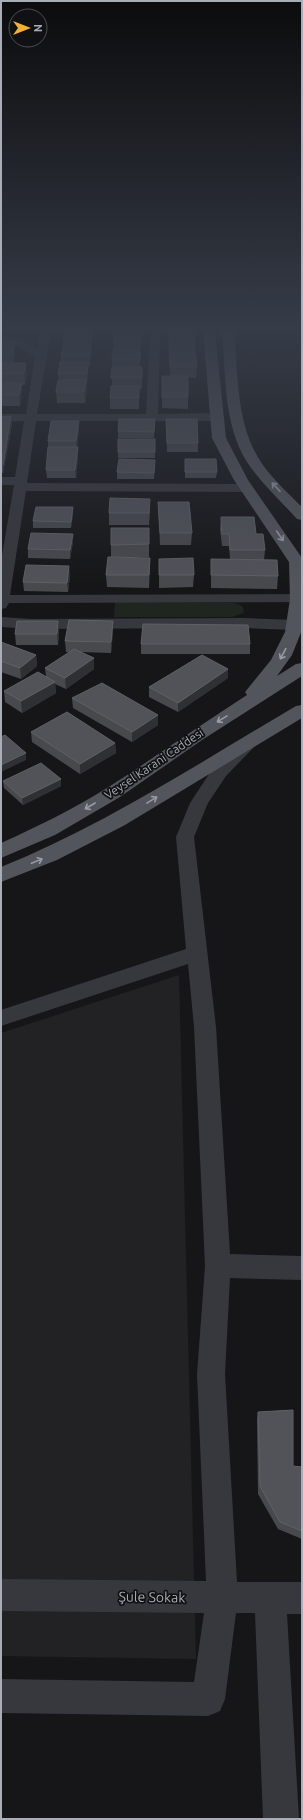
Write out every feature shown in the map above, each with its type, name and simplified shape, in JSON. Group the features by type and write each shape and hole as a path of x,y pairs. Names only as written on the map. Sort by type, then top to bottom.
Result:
{"main road":[{"path":"236,416 237,423 248,452 264,475 302,516"},
{"path":"216,417 219,438 246,488 300,565 296,625 282,656 244,705"},
{"name":"Veysel Karani Caddesi","path":"1,850 48,830 113,793 195,736 299,671"},
{"path":"1,875 50,855 118,820 302,710"},
{"path":"254,738 302,725"}],"street":[{"path":"1,418 216,417"},
{"path":"30,418 16,489 2,602 299,598"},
{"path":"1,481 16,489 246,488"},
{"path":"242,599 253,606 256,611 254,616 243,624"},
{"path":"1,622 32,624 296,625"},
{"path":"1,1696 208,1699 222,1597 212,1374 218,1266 205,1027 196,954 185,837 199,803 219,772 254,738"},
{"path":"1,1018 196,954"},
{"path":"218,1266 302,1268"},
{"name":"Şule Sokak","path":"1,1595 302,1598"},
{"path":"270,1598 281,1819"}],"shaded area":[{"path":"115,602 234,603 242,607 244,613 232,617 114,617"},
{"path":"179,975 196,1659 1,1656 1,1033"}],"building":[{"path":"11,416 3,465 1,465 1,417"},
{"path":"119,419 155,419 154,432 118,431"},
{"path":"166,419 197,419 198,443 167,443"},
{"path":"51,421 79,421 76,441 48,441"},
{"path":"118,439 155,439 155,452 118,452"},
{"path":"48,447 78,447 75,470 46,470"},
{"path":"119,459 155,460 154,473 117,472"},
{"path":"185,459 216,459 217,472 185,472"},
{"path":"110,498 150,499 149,513 109,513"},
{"path":"158,502 189,502 192,533 160,533"},
{"path":"36,507 73,507 71,522 33,521"},
{"path":"221,517 254,517 256,534 263,534 265,550 230,550 229,534 222,534"},
{"path":"111,528 149,528 149,544 111,545"},
{"path":"31,533 73,534 70,550 28,549"},
{"path":"108,557 150,558 149,575 106,575"},
{"path":"193,558 194,575 159,575 159,559"},
{"path":"211,559 277,560 278,576 211,575"},
{"path":"26,565 69,566 67,583 23,582"},
{"path":"69,620 113,621 111,642 65,641"},
{"path":"17,621 58,621 57,634 15,634"},
{"path":"143,624 248,625 250,644 141,644"},
{"path":"1,642 36,655 20,668 1,661"},
{"path":"74,649 94,658 65,678 45,668"},
{"path":"202,655 228,669 178,703 149,687"},
{"path":"38,672 55,682 21,701 4,691"},
{"path":"102,683 158,715 132,732 72,698"},
{"path":"67,712 115,743 80,764 31,732"},
{"path":"5,735 26,753 1,765 1,737"},
{"path":"41,763 61,779 22,798 3,781"},
{"path":"293,1410 293,1466 302,1467 302,1531 280,1522 260,1486 258,1412"}]}
